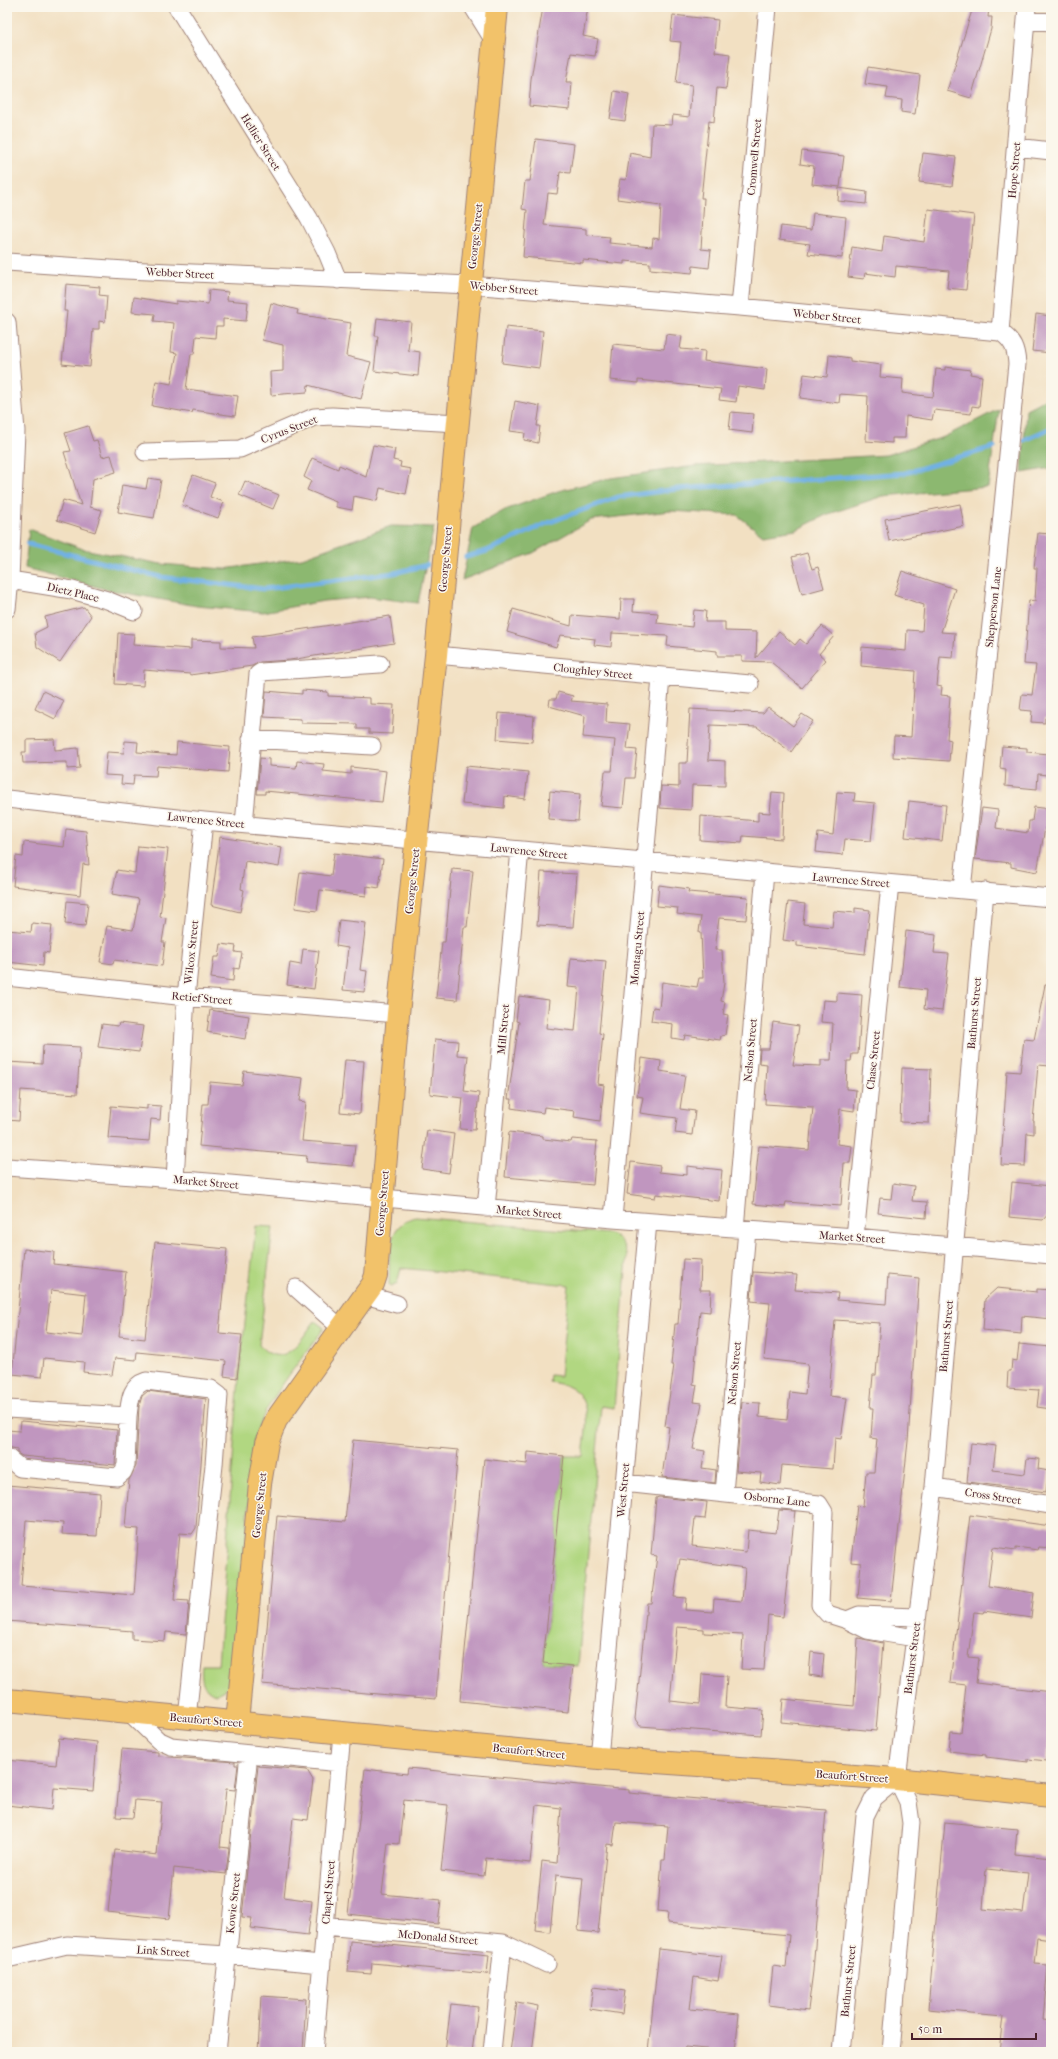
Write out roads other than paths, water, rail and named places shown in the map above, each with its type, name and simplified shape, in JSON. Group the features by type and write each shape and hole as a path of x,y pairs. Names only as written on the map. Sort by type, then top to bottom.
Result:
{"main road":[{"name":"George Street","path":"237,1722 260,1484 267,1443 276,1420 342,1329 373,1284 376,1275 398,1014 436,655 497,7"},
{"name":"Beaufort Street","path":"7,1700 130,1714 237,1722 599,1758 897,1779 1051,1796"}],"street":[{"name":"Hellier Street","path":"177,7 309,218 328,253 338,280"},
{"path":"473,7 494,41"},
{"name":"Cromwell Street","path":"740,307 768,7"},
{"path":"1026,13 1051,22"},
{"name":"Hope Street","path":"1000,332 1026,13"},
{"path":"1016,148 1051,151"},
{"name":"Webber Street","path":"7,262 125,270 470,285 740,307 1000,332"},
{"path":"7,322 16,431 10,580 7,609"},
{"name":"Shepperson Lane","path":"962,889 1017,364 1016,351 1013,343 1008,337 1000,332"},
{"name":"Cyrus Street","path":"145,452 240,449 314,418 332,416 458,423"},
{"name":"Dietz Place","path":"10,580 72,590 107,600 134,612"},
{"name":"Cloughley Street","path":"436,655 661,678 750,684"},
{"path":"244,824 256,677 261,672 380,664"},
{"name":"Montagu Street","path":"613,1219 661,678"},
{"path":"251,739 372,746"},
{"name":"Lawrence Street","path":"7,799 244,824 416,839 644,862 1051,898"},
{"name":"Wilcox Street","path":"175,1179 186,997 204,820"},
{"name":"Mill Street","path":"486,1208 520,850"},
{"name":"Nelson Street","path":"724,1493 765,872"},
{"name":"Chase Street","path":"855,1237 890,884"},
{"name":"Bathurst Street","path":"841,2052 865,1816 874,1798 897,1779 934,1487 953,1246 985,891"},
{"name":"Retief Street","path":"7,977 186,997 398,1014"},
{"name":"Market Street","path":"7,1167 175,1179 382,1197 486,1208 648,1222 855,1237 1051,1255"},
{"name":"West Street","path":"599,1758 648,1222"},
{"path":"296,1288 342,1329"},
{"path":"365,1295 396,1304"},
{"path":"7,1457 20,1468 117,1477 123,1472 126,1465 130,1397 134,1388 139,1383 146,1381 211,1389 219,1395 211,1488 186,1718"},
{"path":"7,1409 128,1416"},
{"name":"Osborne Lane","path":"624,1483 819,1504 824,1512 820,1605 828,1614 847,1620 867,1630 915,1638"},
{"name":"Cross Street","path":"934,1487 1051,1505"},
{"path":"847,1620 860,1615 917,1617"},
{"path":"130,1714 158,1740 171,1746 340,1763"},
{"name":"Chapel Street","path":"314,2052 342,1733"},
{"name":"Kowie Street","path":"217,2052 249,1754"},
{"path":"890,2052 911,1823 908,1802 897,1779"},
{"name":"McDonald Street","path":"325,1926 503,1943 547,1964"},
{"path":"492,2052 503,1943"},
{"name":"Link Street","path":"7,1959 68,1945 227,1955 321,1964"}],"waterway":[{"path":"1024,440 1051,428"},
{"path":"466,557 487,551 545,524 618,497 677,489 905,473 994,447"},
{"path":"28,544 161,577 264,589 394,573 427,565"}]}
